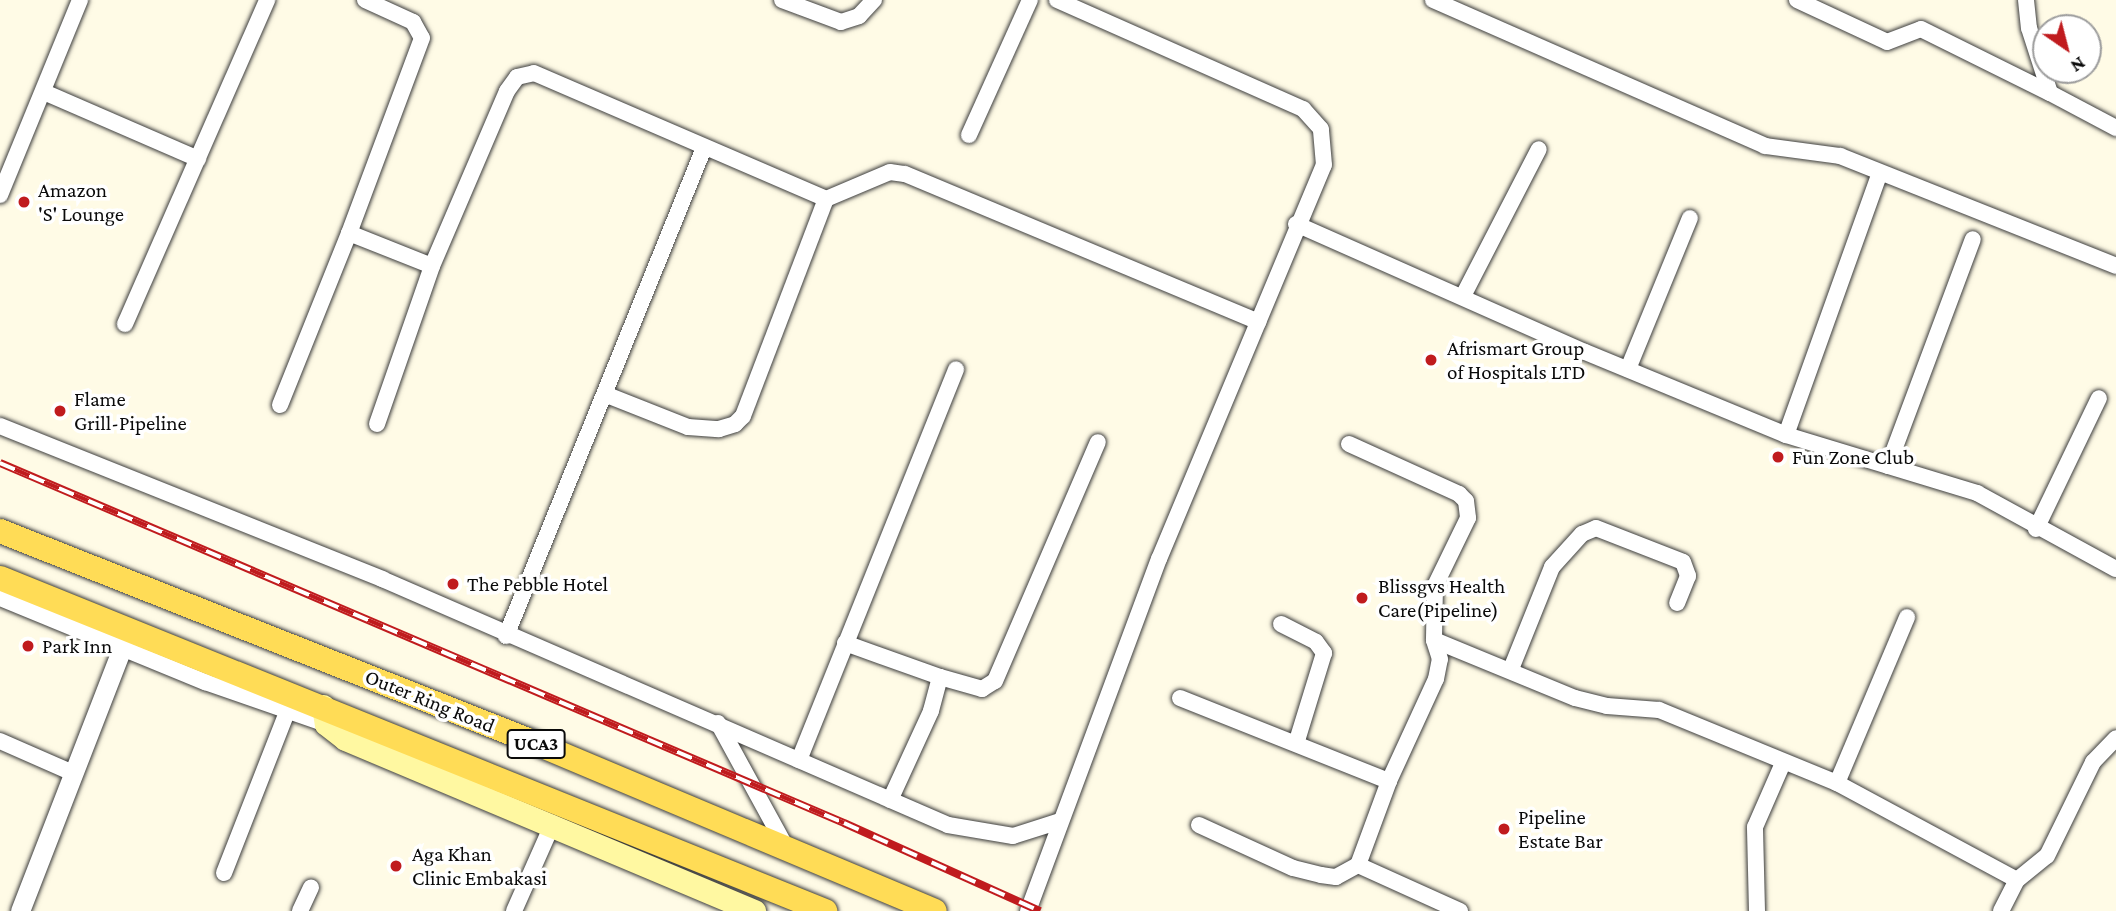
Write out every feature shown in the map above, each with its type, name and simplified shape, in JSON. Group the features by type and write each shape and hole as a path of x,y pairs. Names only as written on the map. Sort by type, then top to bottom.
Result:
{"main road":[{"name":"Outer Ring Road","path":"0,531 134,583 934,911"},
{"name":"UCA3","path":"0,578 120,636 825,911"},
{"name":"UCA3","path":"325,715 345,739 424,776 553,823 593,845 754,911"}],"street":[{"path":"0,195 80,0"},
{"path":"125,324 267,0"},
{"path":"280,405 349,233 422,38 413,22 365,0"},
{"path":"782,0 841,22 859,16 874,0"},
{"path":"969,135 1030,0"},
{"path":"1028,911 1159,559 1258,322 1296,223 1324,165 1321,129 1303,109 1057,0"},
{"path":"1433,0 1765,146 1840,156 1879,175 2116,266"},
{"path":"1797,0 1887,42 1921,29 2116,128"},
{"path":"2026,0 2029,28 2050,93"},
{"path":"377,424 432,266 507,91 517,77 534,73 825,199 890,172 905,174 1258,322"},
{"path":"44,92 198,159"},
{"path":"506,636 607,395 704,148"},
{"path":"1463,296 1539,149"},
{"path":"1786,435 1879,175"},
{"path":"607,395 688,427 719,429 735,424 743,416 825,199"},
{"path":"1628,369 1690,218"},
{"path":"1296,223 1628,369 1786,435 1977,493 2036,529 2116,569"},
{"path":"349,233 432,266"},
{"path":"1888,466 1973,239"},
{"path":"799,760 957,369"},
{"path":"2036,529 2099,398"},
{"path":"0,426 349,565 506,636 718,723 948,825 1013,836 1060,821"},
{"path":"845,643 940,677 982,688 995,681 1098,442"},
{"path":"1199,825 1293,868 1321,876 1336,877 1358,865 1389,781 1436,679 1440,659 1434,640 1435,586 1468,517 1466,501 1459,494 1349,444"},
{"path":"1511,669 1552,567 1582,534 1596,528 1683,562 1688,576 1677,603"},
{"path":"0,598 120,636 286,712 325,715"},
{"path":"1837,783 1907,617"},
{"path":"1280,624 1317,642 1324,653 1297,741"},
{"path":"20,911 73,773 120,636"},
{"path":"1434,640 1511,669 1575,698 1607,706 1659,710 1837,783 2017,880"},
{"path":"890,800 931,711 940,677"},
{"path":"1180,698 1297,741 1389,781"},
{"path":"224,873 286,712"},
{"path":"718,723 787,849"},
{"path":"2001,911 2017,880 2047,856 2093,762 2116,738"},
{"path":"0,741 73,773"},
{"path":"1757,911 1755,827 1783,763"},
{"path":"513,911 553,823"},
{"path":"1358,865 1460,911"},
{"path":"300,911 311,887"}],"railway":[{"path":"0,463 844,823 1040,911"}],"place":[{"name":"Amazon 'S' Lounge","path":"24,202"},
{"name":"Afrismart Group of Hospitals LTD","path":"1431,360"},
{"name":"Flame Grill-Pipeline","path":"60,411"},
{"name":"Fun Zone Club","path":"1778,457"},
{"name":"The Pebble Hotel","path":"453,584"},
{"name":"Blissgvs Health Care(Pipeline)","path":"1362,598"},
{"name":"Park Inn","path":"28,646"},
{"name":"Pipeline Estate Bar","path":"1504,829"},
{"name":"Aga Khan Clinic Embakasi","path":"396,866"}]}
